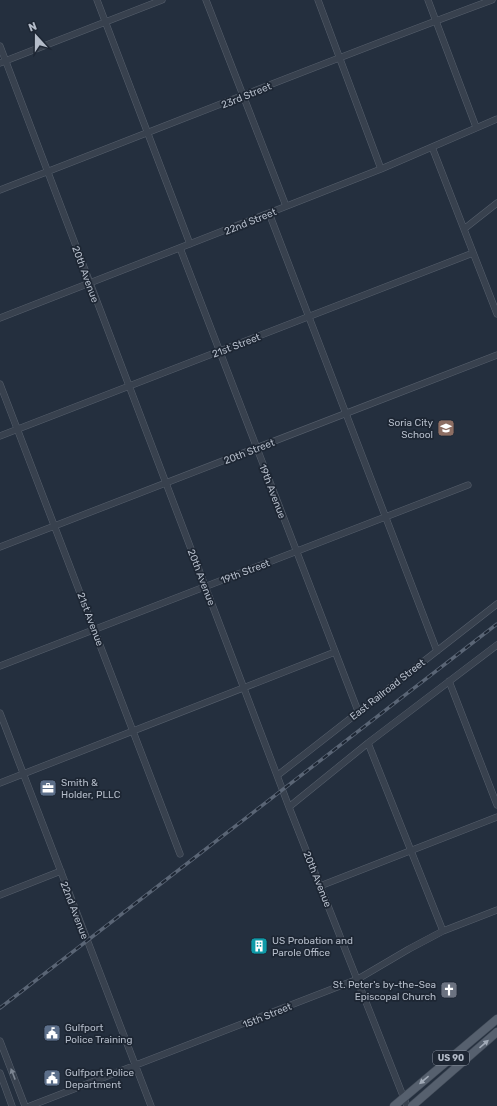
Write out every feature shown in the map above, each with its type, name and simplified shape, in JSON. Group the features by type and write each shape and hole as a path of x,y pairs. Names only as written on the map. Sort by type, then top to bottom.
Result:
{"main road":[{"name":"US 90","path":"394,1106 497,1019"},
{"name":"US 90","path":"412,1106 497,1032"}],"street":[{"path":"97,0 190,244"},
{"path":"3,62 162,0"},
{"path":"206,0 286,206"},
{"path":"318,0 381,168"},
{"path":"428,0 476,127"},
{"name":"23rd Street","path":"0,190 244,96 339,57 492,0"},
{"name":"20th Avenue","path":"0,46 3,62 49,172 128,386 289,807 407,1106"},
{"name":"22nd Street","path":"0,318 269,214 497,119"},
{"path":"432,147 497,314"},
{"path":"464,229 497,203"},
{"path":"269,214 347,413 384,518 437,651"},
{"name":"19th Avenue","path":"180,248 358,711"},
{"name":"21st Street","path":"0,436 473,253"},
{"name":"20th Street","path":"0,547 497,355"},
{"name":"21st Avenue","path":"0,384 180,854"},
{"name":"19th Street","path":"0,666 468,485"},
{"name":"East Railroad Street","path":"278,775 358,711 497,604"},
{"path":"289,807 368,743 497,645"},
{"path":"0,783 134,732 335,652"},
{"path":"449,681 497,805"},
{"name":"22nd Avenue","path":"0,713 151,1106"},
{"path":"368,743 443,931"},
{"path":"320,886 497,818"},
{"path":"0,895 61,872"},
{"name":"15th Street","path":"30,1106 358,979 443,931 497,910"},
{"path":"0,1041 25,1106"},
{"path":"0,1073 12,1106"}],"railway":[{"path":"0,1008 497,624"}],"place":[{"name":"Soria City School","path":"446,428"},
{"name":"Smith & Holder, PLLC","path":"48,788"},
{"name":"US Probation and Parole Office","path":"259,946"},
{"name":"St. Peter's by-the-Sea Episcopal Church","path":"449,990"},
{"name":"Gulfport Police Training","path":"52,1033"},
{"name":"Gulfport Police Department","path":"52,1078"}]}
